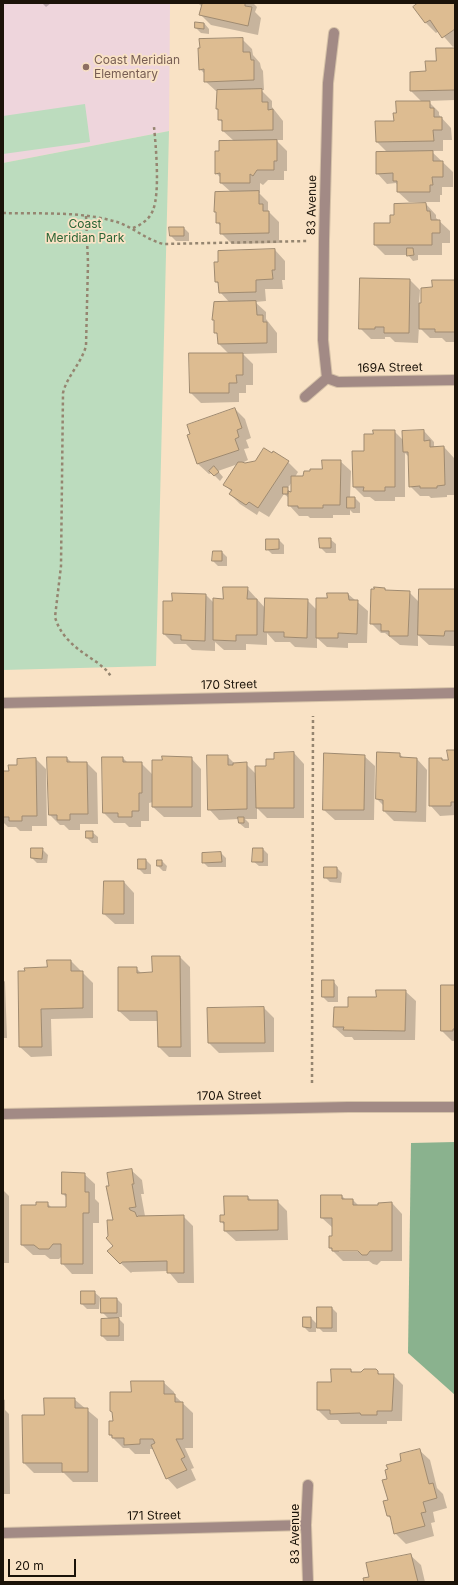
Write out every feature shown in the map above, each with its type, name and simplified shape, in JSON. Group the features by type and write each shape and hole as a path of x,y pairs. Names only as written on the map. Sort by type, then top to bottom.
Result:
{"street":[{"name":"83 Avenue","path":"326,378 323,340 324,240 328,83 334,33"},
{"name":"169A Street","path":"326,378 338,382 455,380"},
{"path":"304,397 326,378"},
{"name":"170 Street","path":"3,703 455,693"},
{"name":"170A Street","path":"3,1114 348,1107 455,1107"},
{"name":"83 Avenue","path":"308,1485 306,1525 308,1582"},
{"name":"171 Street","path":"3,1533 306,1525"}],"path":[{"path":"133,228 144,222 151,215 154,209 156,168 154,127"},
{"path":"3,213 86,216 108,219 133,228 164,244 324,240"},
{"path":"86,216 88,263 86,346 82,357 66,381 62,393 61,566 56,617 60,630 66,638 105,668 111,677"},
{"path":"312,1083 313,716"}],"shaded area":[{"name":"Coast Meridian Elementary","path":"3,3 170,3 169,131 3,163"}],"green space":[{"path":"85,104 90,142 3,154 3,116"},
{"name":"Coast Meridian Park","path":"169,131 156,666 3,670 3,163"},
{"path":"455,1142 455,1395 408,1353 411,1143"}],"building":[{"path":"197,3 245,3 245,6 252,7 248,26 199,15 202,4"},
{"path":"418,3 455,3 455,29 442,38 430,20 425,23 413,7"},
{"path":"195,22 204,23 204,29 195,28"},
{"path":"243,38 243,52 250,52 251,60 254,60 254,80 204,82 204,69 199,70 199,39"},
{"path":"436,48 455,48 455,90 410,91 410,72 426,71 425,61 436,61"},
{"path":"262,89 262,102 268,102 268,110 273,109 273,130 222,131 222,120 218,120 218,109 216,109 217,90"},
{"path":"396,101 430,101 430,108 434,108 434,117 442,117 442,130 433,130 434,141 376,142 375,121 394,121 393,113 396,113"},
{"path":"277,140 277,161 274,161 274,170 257,170 253,176 250,174 250,183 220,183 220,173 215,174 215,151 219,151 219,141"},
{"path":"433,151 433,161 443,161 443,177 432,177 433,185 430,185 430,192 397,192 397,181 393,181 393,173 376,174 376,152"},
{"path":"259,191 259,204 263,204 263,211 269,211 269,233 220,234 220,223 216,223 216,212 214,212 215,192"},
{"path":"426,203 427,211 430,211 431,220 440,220 440,233 432,233 432,245 374,245 374,223 390,223 390,215 394,215 394,204"},
{"path":"169,227 184,227 184,236 170,236"},
{"path":"407,248 413,248 414,255 407,256"},
{"path":"275,249 275,270 272,270 273,279 256,280 256,292 219,293 218,282 215,282 214,262 218,262 218,251"},
{"path":"360,278 410,279 409,333 384,333 384,327 375,327 375,329 359,329"},
{"path":"432,280 455,280 455,332 435,332 435,329 419,329 419,303 421,303 421,288 432,287"},
{"path":"256,301 257,315 263,315 263,322 267,322 267,343 218,344 217,333 214,333 214,320 212,320 214,302"},
{"path":"189,353 243,353 243,375 236,375 237,383 229,383 229,393 190,393"},
{"path":"235,408 242,428 237,430 239,437 235,439 239,450 197,464 187,435 190,434 187,425"},
{"path":"373,430 395,430 395,487 385,487 385,491 363,491 364,487 353,487 352,451 364,451 364,434 373,434"},
{"path":"424,430 424,441 430,440 430,447 444,446 445,485 437,486 437,488 420,488 420,486 409,487 408,452 403,452 402,431"},
{"path":"264,448 272,453 273,451 289,461 258,508 249,502 246,505 229,494 232,490 223,485 238,462 245,463 255,461"},
{"path":"322,460 341,460 340,505 323,505 323,508 298,508 298,506 288,506 288,491 291,492 291,476 303,476 304,471 310,471 310,469 322,469"},
{"path":"214,466 219,472 214,476 209,471"},
{"path":"283,487 288,487 288,494 283,494"},
{"path":"347,497 355,497 355,508 347,508"},
{"path":"319,538 331,538 331,548 320,548"},
{"path":"266,539 279,539 279,549 266,550"},
{"path":"213,551 222,551 222,561 212,561"},
{"path":"223,587 248,587 247,599 257,599 257,635 236,635 236,641 213,640 213,598 223,599"},
{"path":"374,587 385,588 385,590 410,591 408,636 389,636 389,631 381,631 381,624 370,624 371,589 374,589"},
{"path":"419,589 455,589 455,631 445,631 444,636 418,635"},
{"path":"172,593 206,594 205,641 181,640 181,635 163,634 163,601 172,601"},
{"path":"327,593 348,593 349,600 358,600 357,634 338,633 338,638 316,638 316,598 327,598"},
{"path":"265,598 308,599 307,638 284,637 284,632 264,632"},
{"path":"447,750 455,750 455,802 451,802 451,806 429,806 429,758 442,758 442,760 448,760"},
{"path":"294,752 294,808 256,808 255,766 266,766 266,759 274,759 274,753"},
{"path":"377,752 400,753 400,757 417,758 416,812 383,811 383,800 376,799"},
{"path":"324,753 365,755 364,810 323,810"},
{"path":"207,755 228,755 228,765 247,762 247,809 208,810"},
{"path":"162,756 192,757 192,807 152,807 152,760 162,760"},
{"path":"47,757 67,757 67,762 87,762 88,814 70,814 70,820 57,820 57,815 49,815"},
{"path":"102,757 123,757 123,762 142,762 142,793 139,793 139,811 132,811 132,817 118,817 118,813 103,813"},
{"path":"36,758 37,816 22,816 22,821 9,821 9,817 3,817 3,771 9,771 8,765 17,765 17,759"},
{"path":"238,817 244,817 244,823 239,823"},
{"path":"86,831 93,831 93,838 86,838"},
{"path":"31,848 43,848 42,859 31,858"},
{"path":"253,848 263,848 263,862 252,862"},
{"path":"221,852 222,862 202,863 202,853"},
{"path":"138,859 146,859 146,869 138,869"},
{"path":"157,860 162,860 162,866 157,866"},
{"path":"324,867 337,867 337,878 324,878"},
{"path":"104,881 124,881 124,914 103,914"},
{"path":"152,956 180,956 181,1047 158,1047 157,1011 118,1011 118,967 137,967 137,973 152,972"},
{"path":"47,960 71,960 71,971 83,971 83,1008 41,1009 42,1047 19,1047 18,971 25,971 24,968 47,967"},
{"path":"322,980 334,980 334,997 322,997"},
{"path":"441,985 455,985 455,1029 453,1029 453,1031 441,1031"},
{"path":"376,990 406,990 405,1031 343,1030 344,1027 333,1027 334,1007 348,1007 348,997 376,997"},
{"path":"264,1007 265,1043 208,1043 207,1008"},
{"path":"132,1169 134,1184 132,1184 136,1207 129,1208 135,1212 137,1217 184,1215 184,1273 167,1273 167,1261 122,1262 120,1264 107,1251 113,1246 106,1238 108,1236 107,1220 113,1220 106,1186 109,1186 107,1173"},
{"path":"62,1172 85,1173 85,1192 89,1192 89,1213 83,1213 83,1264 61,1264 61,1244 53,1244 49,1249 39,1249 34,1245 21,1245 21,1205 36,1205 36,1202 48,1202 48,1207 66,1207 66,1194 62,1194"},
{"path":"321,1195 342,1195 342,1199 353,1199 353,1205 378,1205 378,1203 392,1202 392,1251 370,1251 367,1255 362,1255 358,1251 332,1251 332,1248 329,1248 329,1236 332,1236 332,1218 321,1218"},
{"path":"224,1196 248,1196 248,1200 278,1200 278,1230 224,1231 224,1222 220,1222 220,1215 224,1215"},
{"path":"81,1291 95,1291 95,1304 81,1304"},
{"path":"101,1298 117,1298 117,1313 101,1313"},
{"path":"317,1307 332,1307 332,1328 317,1328"},
{"path":"303,1317 311,1317 311,1328 303,1327"},
{"path":"119,1318 119,1336 101,1336 101,1319"},
{"path":"331,1369 351,1369 351,1372 361,1372 364,1369 376,1369 378,1374 394,1374 392,1411 377,1411 377,1415 361,1415 360,1413 330,1414 330,1410 317,1410 317,1382 331,1382"},
{"path":"131,1381 164,1381 164,1394 175,1394 175,1402 183,1402 183,1439 176,1439 185,1457 181,1459 187,1470 166,1479 151,1445 155,1443 153,1439 140,1439 140,1444 124,1445 124,1438 112,1438 112,1435 109,1435 109,1421 113,1421 112,1412 110,1411 110,1392 131,1392"},
{"path":"44,1398 75,1398 75,1408 88,1408 88,1472 62,1472 62,1463 23,1463 22,1415 44,1415"},
{"path":"420,1449 429,1484 433,1483 437,1498 423,1502 426,1512 421,1513 425,1526 394,1534 390,1516 387,1516 383,1501 388,1500 382,1480 387,1479 385,1470 388,1469 386,1465 401,1461 400,1454"},
{"path":"411,1554 418,1582 364,1582 363,1578 369,1577 366,1563"}],"place":[{"name":"Coast Meridian Elementary","path":"86,67"}]}
